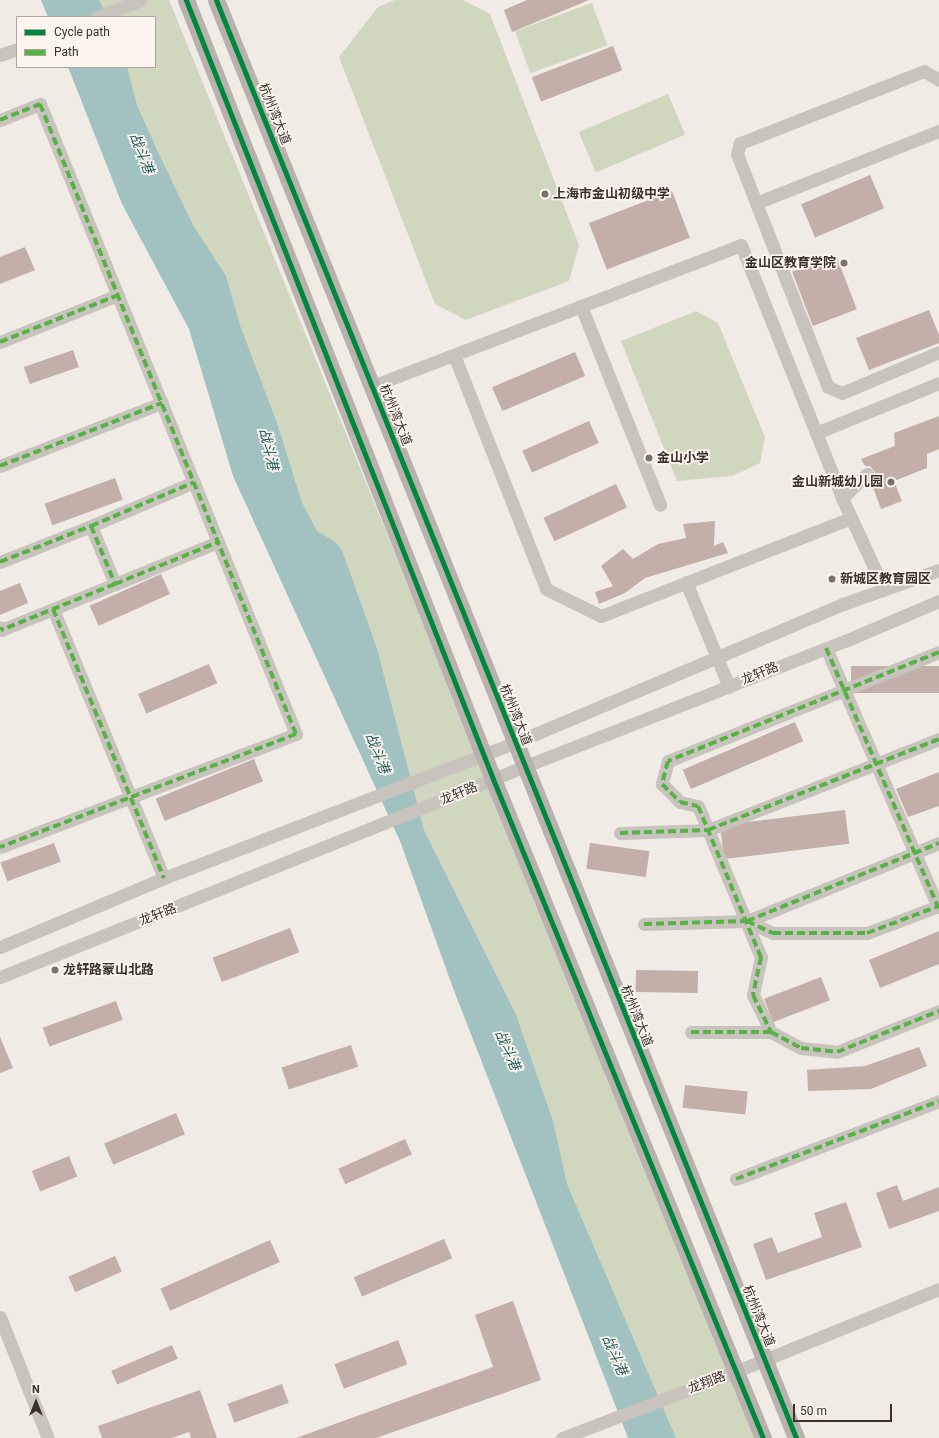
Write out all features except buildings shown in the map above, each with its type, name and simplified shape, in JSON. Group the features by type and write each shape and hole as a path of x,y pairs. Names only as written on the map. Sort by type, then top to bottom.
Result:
{"main road":[{"path":"186,0 493,779 737,1371 763,1438"},
{"name":"杭州湾大道","path":"216,0 372,386 523,767 796,1438"}],"street":[{"path":"100,16 141,0"},
{"path":"0,55 16,49"},
{"path":"939,80 924,71 740,142 737,154 828,387 842,393 939,352"},
{"path":"0,120 40,104 296,734 0,847"},
{"path":"756,203 939,131"},
{"path":"372,386 741,244 842,498 884,589"},
{"path":"0,342 118,295"},
{"path":"581,306 660,505"},
{"path":"454,355 546,589 601,616 851,518"},
{"path":"816,433 939,383"},
{"path":"0,466 162,402"},
{"path":"842,498 867,474"},
{"path":"0,562 91,526 194,482"},
{"path":"91,526 116,584"},
{"path":"0,629 116,584 218,542"},
{"path":"0,946 164,878 514,742 843,604 939,570"},
{"path":"686,582 729,687"},
{"name":"龙轩路","path":"0,977 523,767 729,687 939,601"},
{"path":"53,609 129,797 164,878"},
{"path":"747,921 773,933 867,933 938,906 826,648"},
{"path":"770,1032 753,995 761,957 698,806 680,802 662,784 668,761 939,652"},
{"path":"620,833 708,830 939,739"},
{"path":"644,924 747,921 939,843"},
{"path":"691,1032 770,1032 801,1048 837,1052 939,1011"},
{"path":"736,1179 939,1101"},
{"name":"龙翔路","path":"562,1438 737,1371 939,1288"},
{"path":"0,1317 48,1438"}],"green space":[{"path":"93,0 169,0 756,1438 675,1438 562,1185 419,830 311,532 188,226 132,105 122,68 156,68 156,16 101,16"},
{"path":"395,0 463,0 490,14 579,245 569,281 466,320 435,304 339,57 378,7"},
{"path":"592,3 607,45 530,73 515,31"},
{"path":"668,94 685,135 596,172 579,132"},
{"path":"696,311 718,323 765,437 760,463 732,476 677,481 621,341"}],"water":[{"path":"41,0 99,0 107,16 48,16"},
{"name":"战斗港","path":"68,68 127,68 137,105 157,150 193,225 226,276 241,328 278,426 302,503 317,531 335,542 342,550 377,649 424,830 516,1015 553,1121 567,1184 676,1438 628,1438 453,988 400,841 233,476 189,329 122,204"}],"marked path":[{"path":"0,120 40,104 296,734 0,847"},
{"path":"0,342 118,295"},
{"path":"0,466 162,403"},
{"path":"91,526 194,482"},
{"path":"0,562 91,526 115,584 1,630 0,627"},
{"path":"115,584 218,542"},
{"path":"53,609 164,878"},
{"path":"826,648 938,907"},
{"path":"939,652 668,761 662,784 680,802 698,806 761,957 753,995 771,1032 801,1048 837,1052 939,1011"},
{"path":"620,833 708,830 939,739"},
{"path":"644,924 747,921 939,843"},
{"path":"747,921 773,933 867,933 939,906"},
{"path":"691,1032 771,1032"},
{"path":"736,1179 939,1101"}],"cycle path":[{"path":"186,0 493,779 763,1438"},
{"path":"216,0 796,1438"}],"place":[{"name":"上海市金山初级中学","path":"545,194"},
{"name":"金山区教育学院","path":"844,263"},
{"name":"金山小学","path":"649,458"},
{"name":"金山新城幼儿园","path":"891,482"},
{"name":"新城区教育园区","path":"832,579"},
{"name":"龙轩路蒙山北路","path":"55,970"}]}
